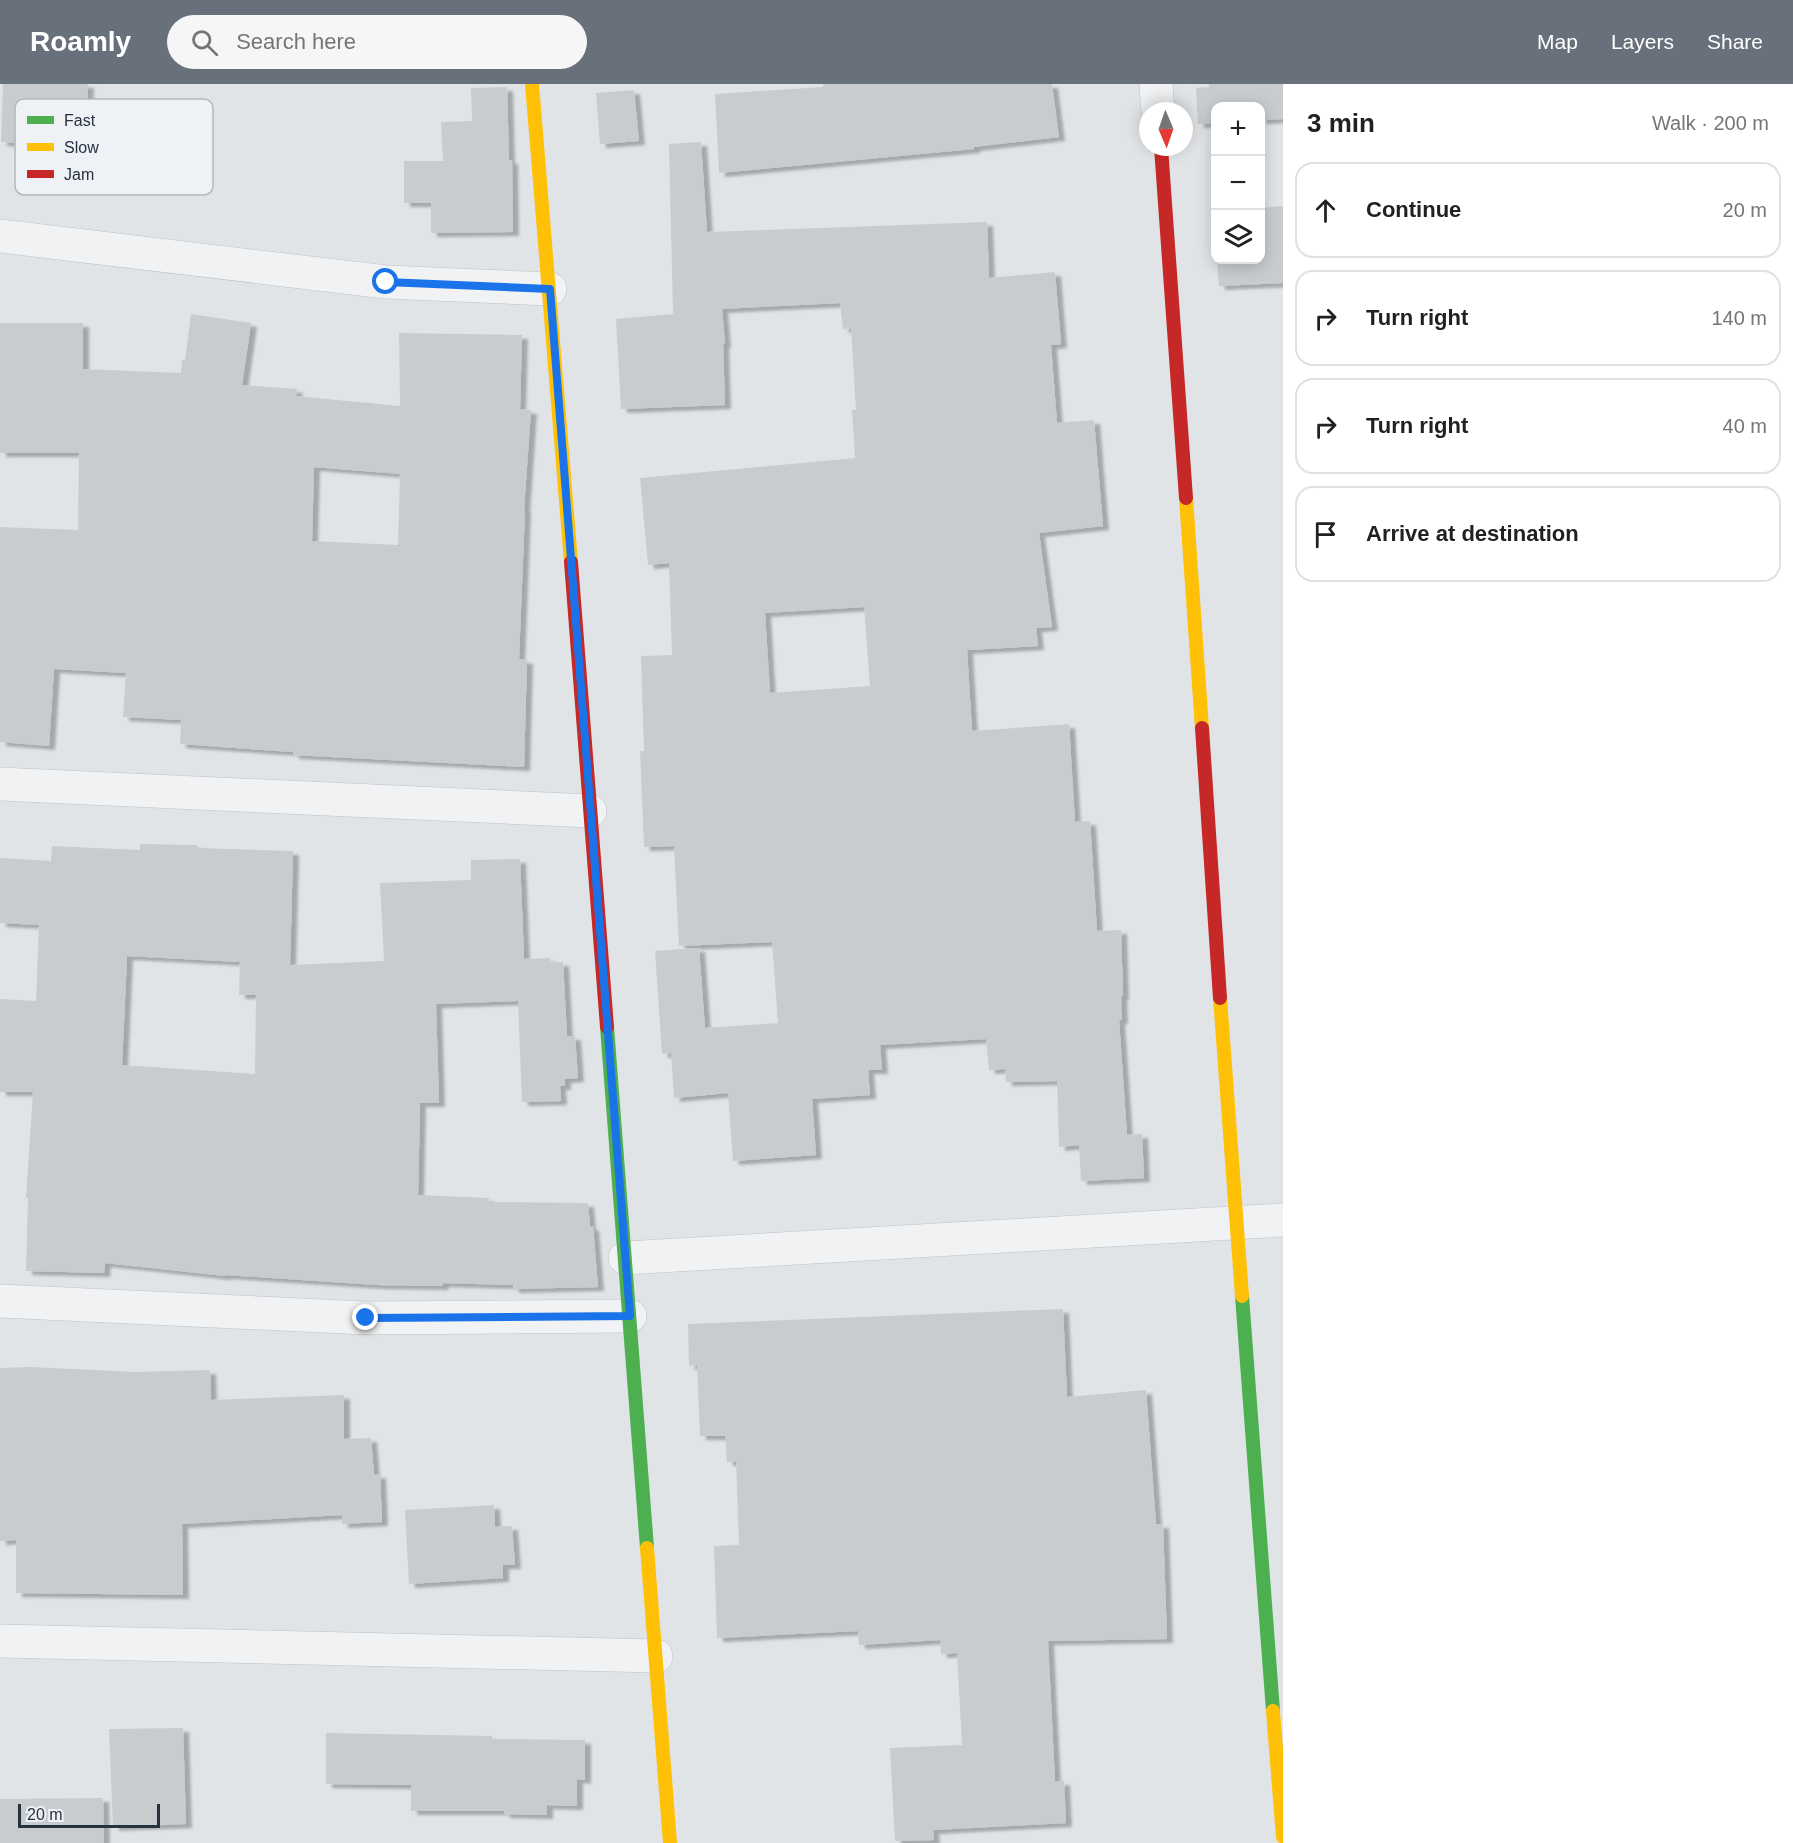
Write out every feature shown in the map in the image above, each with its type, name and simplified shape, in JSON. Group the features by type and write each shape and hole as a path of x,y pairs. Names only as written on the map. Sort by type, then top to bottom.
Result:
{"street":[{"path":"532,84 550,289 670,1843"},
{"path":"1156,84 1157,102"},
{"path":"1162,156 1236,1222 1283,1837"},
{"path":"0,236 386,282 550,289"},
{"path":"0,784 590,811"},
{"path":"625,1258 1283,1220"},
{"path":"0,1301 366,1318 630,1316"},
{"path":"0,1641 656,1656"}],"building":[{"path":"3,84 88,84 87,99 15,99 15,143 1,142"},
{"path":"823,84 1052,84 1059,137 974,147 974,149 719,173 715,94 823,87"},
{"path":"1209,84 1283,84 1283,119 1265,120 1265,102 1211,102 1211,123 1198,124 1196,88 1209,87"},
{"path":"507,87 509,160 512,160 513,232 431,233 431,203 404,203 404,161 443,161 441,122 472,121 471,88"},
{"path":"634,90 639,141 600,144 596,93"},
{"path":"701,142 707,232 987,222 989,278 1055,272 1061,344 1051,345 1057,423 1094,420 1103,526 1039,533 1052,627 1036,628 1038,646 967,650 972,731 1069,724 1075,822 1090,821 1097,931 1121,930 1123,996 1121,996 1122,1020 1119,1020 1127,1135 1142,1134 1144,1178 1081,1181 1079,1145 1059,1147 1057,1081 1006,1082 1005,1069 989,1070 986,1039 880,1045 882,1070 868,1070 870,1095 812,1099 816,1155 733,1161 728,1093 674,1098 671,1053 662,1054 655,951 699,948 705,1028 778,1023 772,942 679,946 674,846 644,847 640,751 644,751 641,656 672,655 669,563 648,565 640,478 855,458 852,410 856,410 851,328 843,329 840,303 722,309 725,344 723,344 725,405 621,409 616,319 673,314 669,144","holes":["864,607 870,686 770,693 765,613"]},
{"path":"1283,206 1283,283 1219,286 1217,264 1265,264 1265,208"},
{"path":"191,314 251,323 242,385 297,389 296,396 400,406 399,333 522,335 520,409 531,410 524,509 519,659 527,660 524,767 293,755 293,752 180,744 181,720 123,717 126,673 54,669 49,746 0,742 0,527 78,530 79,453 0,453 0,323 83,323 83,369 181,373 182,360 185,360","holes":["314,467 400,474 398,545 312,541"]},
{"path":"140,844 293,851 290,965 384,961 380,883 471,880 471,860 520,859 524,959 550,958 550,963 563,962 567,1036 575,1036 578,1078 565,1079 565,1086 560,1086 561,1101 522,1102 518,1001 436,1004 439,1103 420,1103 418,1195 489,1198 488,1202 588,1203 590,1227 593,1226 598,1287 513,1289 513,1285 443,1283 442,1286 377,1285 225,1276 105,1263 104,1273 26,1271 28,1198 26,1198 33,1092 0,1092 0,999 36,1001 39,925 0,923 0,858 51,861 52,846 140,850","holes":["127,956 240,962 239,995 256,995 255,1074 122,1065"]},
{"path":"1063,1309 1067,1397 1146,1390 1156,1524 1163,1524 1167,1639 1048,1641 1055,1782 1064,1781 1066,1823 933,1830 934,1840 895,1841 890,1748 962,1745 957,1653 941,1654 940,1640 859,1645 858,1631 717,1638 714,1546 739,1545 736,1461 727,1462 725,1436 700,1436 697,1365 689,1366 688,1324"},
{"path":"30,1367 136,1372 210,1370 211,1400 344,1395 344,1439 371,1438 374,1475 380,1474 382,1522 342,1524 342,1515 182,1524 183,1595 16,1593 16,1540 0,1541 0,1368"},
{"path":"494,1505 495,1527 512,1526 515,1565 503,1565 503,1578 409,1584 405,1510"},
{"path":"183,1728 186,1824 113,1827 109,1729"},
{"path":"326,1733 585,1740 585,1780 577,1779 577,1806 547,1805 547,1815 504,1814 504,1811 411,1811 411,1785 326,1784"},
{"path":"103,1798 104,1843 0,1843 0,1799"}],"traffic: fast":[{"path":"607,1027 647,1548"},
{"path":"1242,1296 1273,1711"}],"traffic: slow":[{"path":"532,84 571,562"},
{"path":"1186,498 1202,728"},
{"path":"1220,998 1242,1296"},
{"path":"647,1548 670,1843"},
{"path":"1273,1711 1283,1837"}],"traffic: jam":[{"path":"1162,156 1186,498"},
{"path":"571,562 607,1027"},
{"path":"1202,728 1220,998"}],"route":[{"path":"366,1318 630,1316 550,289 386,282"}]}
